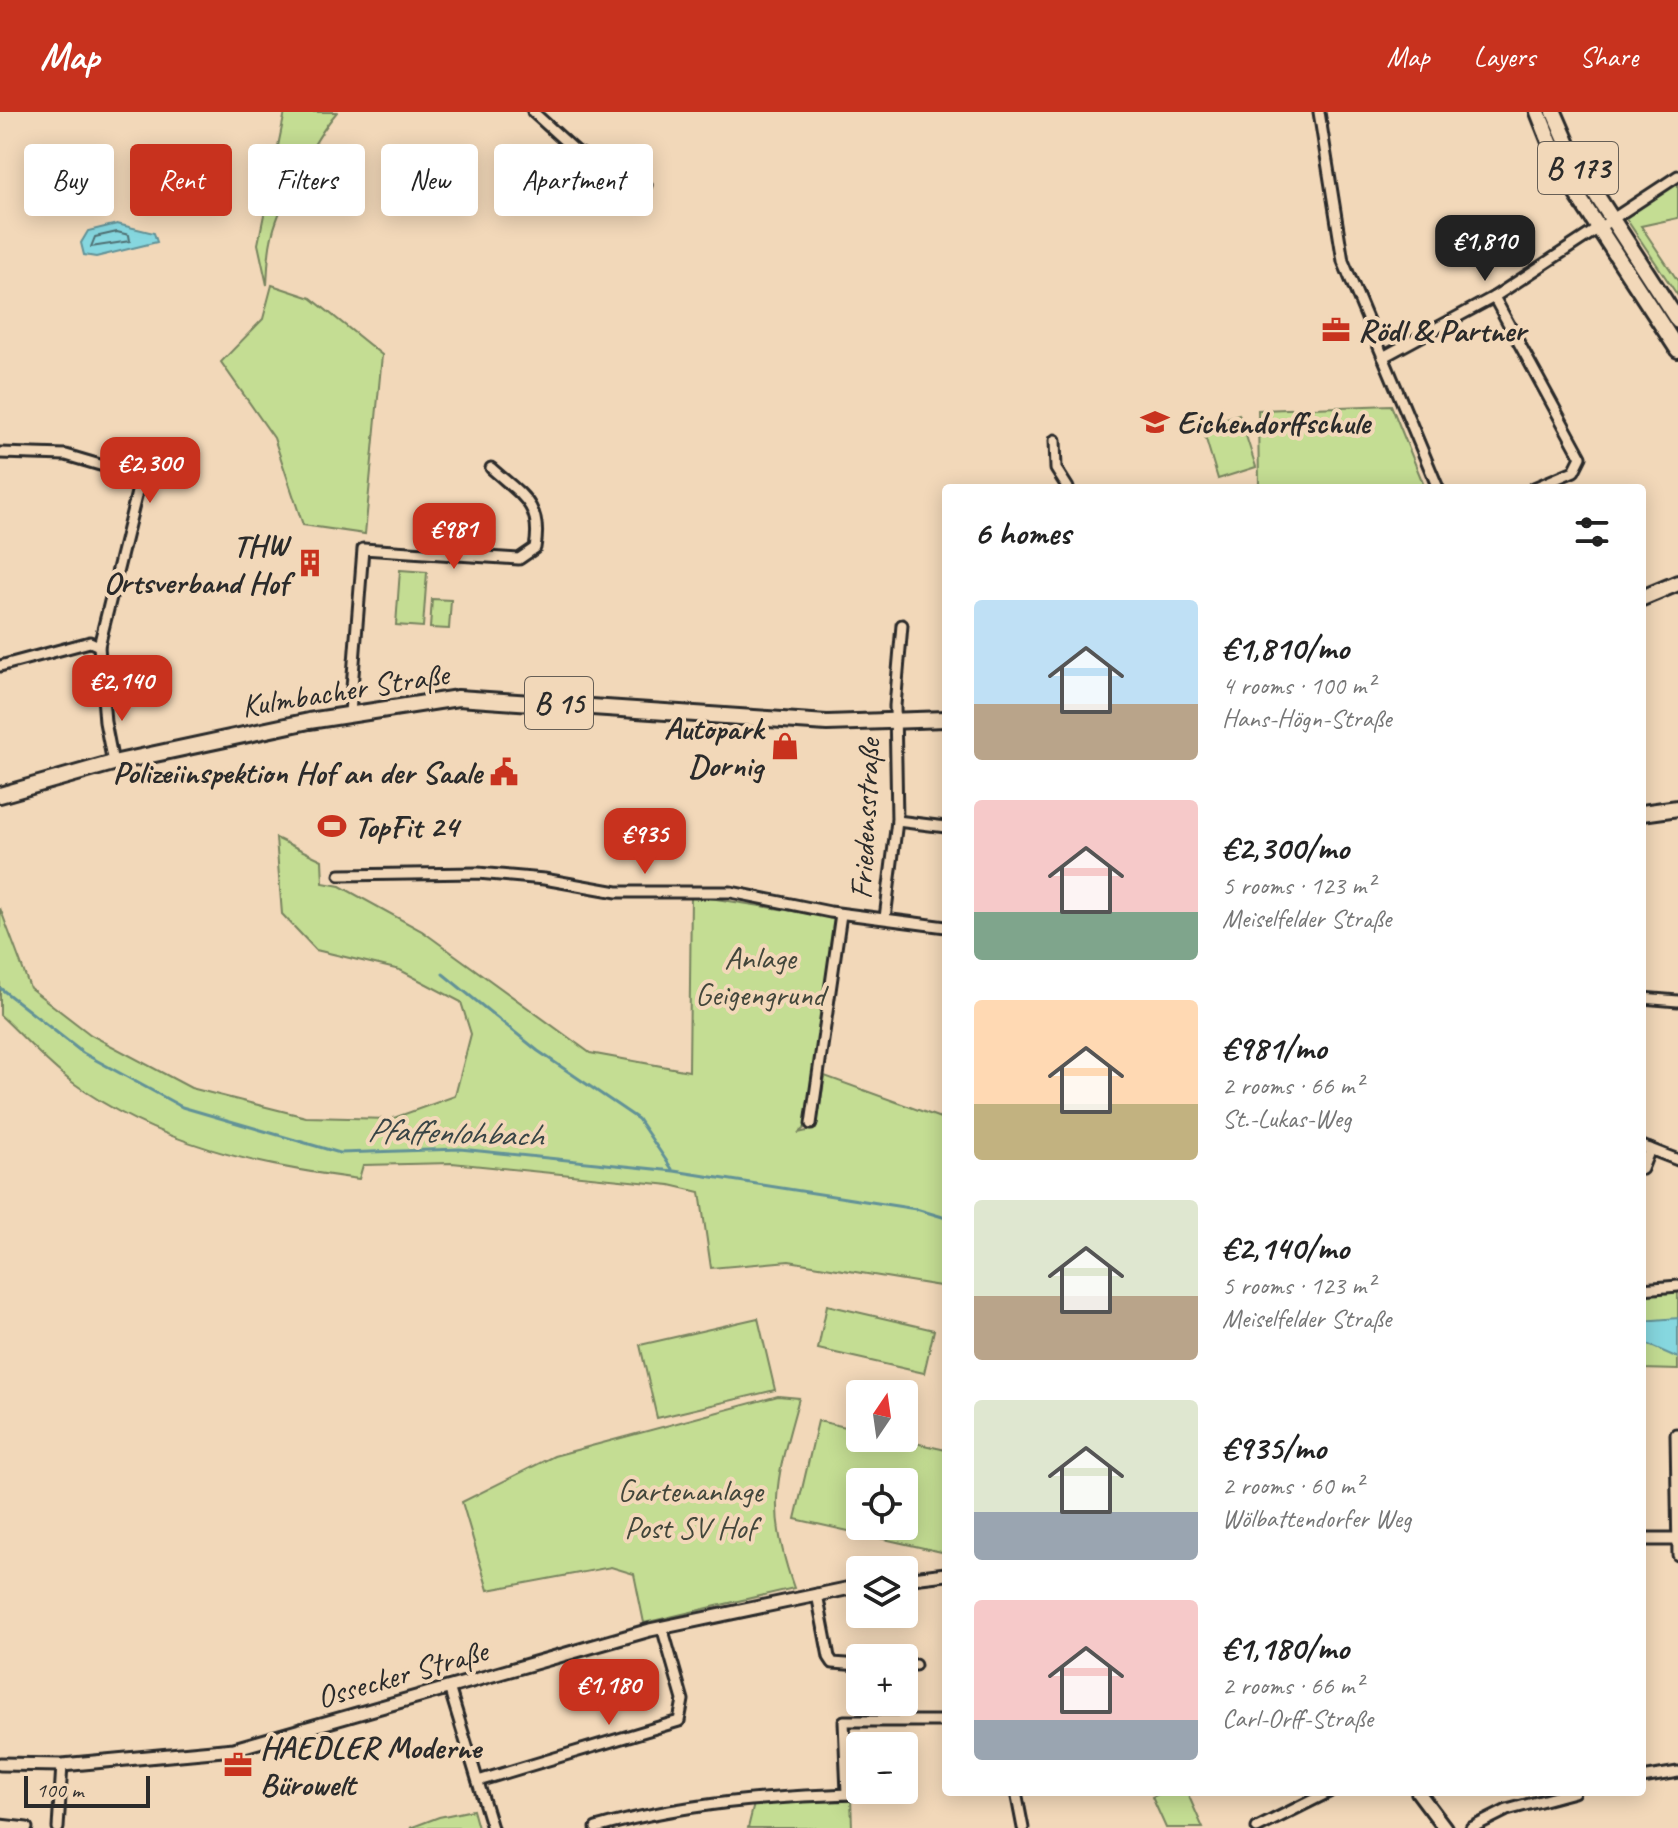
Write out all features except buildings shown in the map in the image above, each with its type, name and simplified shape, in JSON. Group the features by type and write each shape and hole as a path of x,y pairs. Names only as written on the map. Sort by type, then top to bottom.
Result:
{"main road":[{"name":"B 173","path":"1538,112 1561,170 1678,350"},
{"name":"B 173","path":"1554,112 1577,165 1678,321"},
{"path":"1646,596 1678,583"},
{"name":"Kulmbacher Straße","path":"0,795 113,763 350,713 435,700 486,699 827,723 942,719"},
{"path":"1646,812 1678,808"},
{"path":"1421,1796 1445,1828"}],"street":[{"path":"533,112 568,144"},
{"path":"1319,112 1343,261 1436,484"},
{"path":"1383,357 1494,297 1678,176"},
{"path":"1494,297 1581,457 1574,471 1543,484"},
{"path":"1055,440 1056,469 1065,484"},
{"path":"0,453 66,455 134,475 139,484 99,646 105,722 113,763"},
{"path":"350,713 363,549 519,559 535,548 538,519 533,508 491,468"},
{"name":"Friedensstraße","path":"885,918 897,821 896,723 902,625"},
{"path":"0,666 90,642 99,646"},
{"path":"897,821 942,827"},
{"path":"340,875 478,873 617,892 731,892 841,914 942,926"},
{"path":"811,1124 841,914"},
{"path":"1646,998 1678,1001"},
{"path":"1646,1148 1678,1160"},
{"path":"1646,1289 1678,1286"},
{"path":"1676,1434 1678,1555"},
{"path":"1646,1539 1678,1539"},
{"path":"918,1577 942,1574"},
{"name":"Ossecker Straße","path":"0,1764 62,1765 234,1749 662,1627 846,1589"},
{"path":"817,1594 829,1657 833,1663 846,1664"},
{"path":"478,1781 679,1721 683,1700 662,1627"},
{"path":"449,1687 492,1828"},
{"path":"846,1769 844,1721 942,1721"},
{"path":"58,1828 62,1765"},
{"path":"1646,1777 1678,1772"},
{"path":"596,1828 620,1825 660,1812 846,1793"},
{"path":"1017,1796 1023,1828"},
{"path":"1257,1828 1321,1796"},
{"path":"1471,1828 1507,1810 1559,1796"},
{"path":"0,1825 27,1828"}],"green space":[{"path":"285,112 337,112 315,144 278,144"},
{"path":"1678,183 1678,218 1641,226 1678,281 1678,296 1625,217"},
{"path":"264,216 279,216 270,246 267,285 258,244"},
{"path":"272,285 311,298 382,355 365,534 303,525 274,438 221,362 263,319"},
{"path":"1391,405 1423,484 1259,484 1258,410"},
{"path":"1239,414 1256,467 1218,479 1202,426"},
{"path":"400,570 427,572 423,627 396,625"},
{"path":"432,599 451,600 449,629 430,628"},
{"name":"Anlage Geigengrund","path":"276,838 322,860 323,883 340,886 422,931 590,1053 689,1071 691,895 837,918 807,1126 798,1133 816,1129 825,1076 942,1119 942,1286 789,1261 711,1268 700,1192 670,1185 452,1163 363,1165 359,1179 283,1167 209,1149 173,1137 104,1103 62,1075 0,1015 0,908 30,988 91,1035 191,1088 306,1117 391,1119 455,1096 471,1034 461,1002 400,970 316,950 282,914"},
{"path":"1678,1291 1678,1370 1646,1369 1646,1294"},
{"path":"827,1305 934,1330 924,1373 818,1349"},
{"path":"758,1318 775,1390 657,1418 640,1345"},
{"name":"Gartenanlage Post SV Hof","path":"778,1396 799,1398 777,1493 779,1535 794,1588 644,1623 634,1574 611,1567 488,1590 462,1502 554,1456"},
{"path":"818,1421 846,1427 846,1452 918,1452 918,1444 942,1449 942,1552 888,1540 918,1540 918,1468 846,1468 846,1530 795,1519"},
{"path":"1189,1796 1203,1828 1166,1828 1152,1797"},
{"path":"846,1797 846,1804 851,1804 852,1828 748,1828 755,1800"},
{"path":"473,1810 478,1828 410,1828 439,1817"}],"water":[{"path":"117,224 154,233 157,242 96,257 84,255 81,243 88,231"},
{"path":"1678,1318 1678,1358 1646,1344 1646,1321"}],"waterway":[{"path":"443,974 538,1051 638,1119 672,1169"},
{"name":"Pfaffenlohbach","path":"0,988 83,1053 182,1107 340,1153 460,1149 674,1171 916,1209 942,1217"}],"place":[{"name":"Rödl & Partner","path":"1336,330"},
{"name":"Eichendorffschule","path":"1155,422"},
{"name":"THW Ortsverband Hof","path":"310,563"},
{"name":"Autopark Dornig","path":"785,746"},
{"name":"Polizeiinspektion Hof an der Saale","path":"504,772"},
{"name":"TopFit 24","path":"332,826"},
{"name":"HAEDLER Moderne Bürowelt","path":"238,1765"}]}
